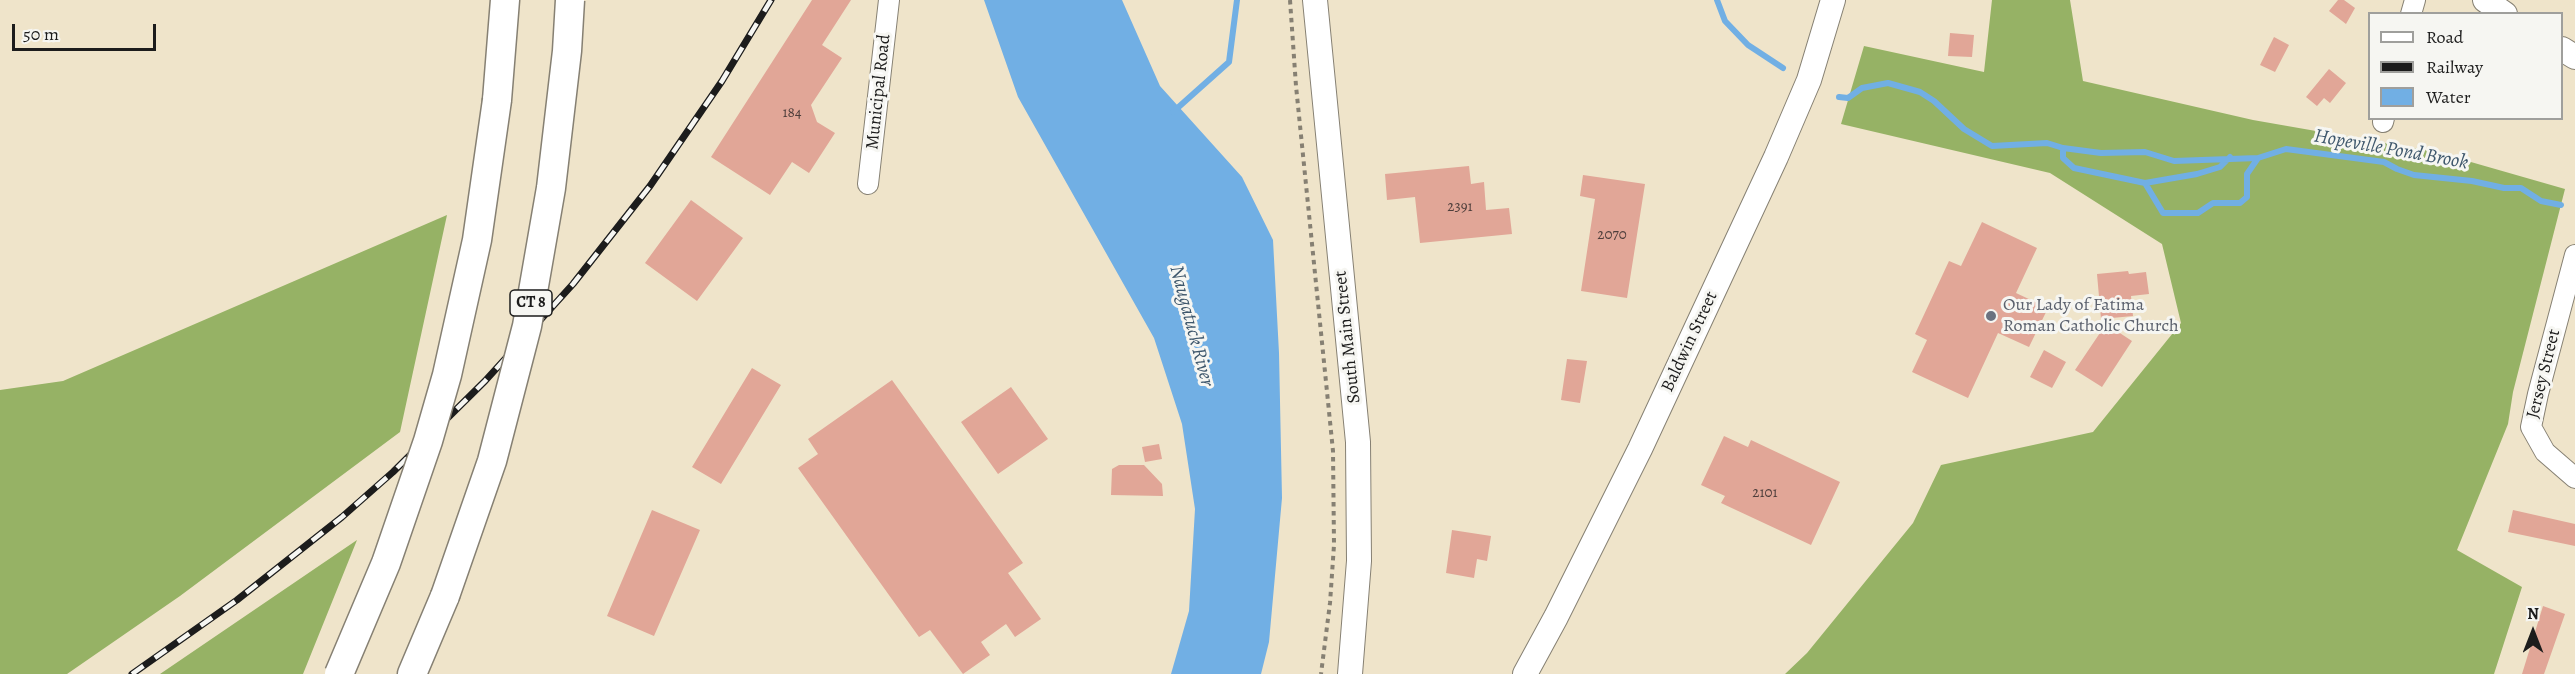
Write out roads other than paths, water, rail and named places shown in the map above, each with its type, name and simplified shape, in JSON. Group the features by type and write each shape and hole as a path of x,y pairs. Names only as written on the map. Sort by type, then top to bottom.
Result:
{"highway":[{"path":"339,674 386,563 428,441 447,375 477,240 497,100 505,0"},
{"name":"CT 8","path":"412,674 445,596 492,461 527,326 551,188 567,51 570,0"}],"main road":[{"name":"South Main Street","path":"1315,0 1358,442 1359,561 1350,674"},
{"name":"Baldwin Street","path":"1525,674 1566,598 1635,458 1786,135 1809,81 1833,0"},
{"path":"2486,0 2502,12"}],"street":[{"name":"Municipal Road","path":"868,184 889,0"},
{"name":"Jersey Street","path":"2575,255 2531,427 2545,452 2575,478"}],"water":[{"name":"Naugatuck River","path":"984,0 1122,0 1160,86 1242,177 1273,240 1279,353 1282,498 1269,642 1261,674 1171,674 1189,611 1195,509 1182,424 1154,338 1018,97"}],"waterway":[{"name":"Hopeville Pond Brook","path":"1173,112 1229,62 1237,0"},
{"name":"Hopeville Pond Brook","path":"1717,0 1725,21 1748,45 1783,68"},
{"name":"Hopeville Pond Brook","path":"1839,97 1848,98 1862,88 1888,83 1920,92 1934,101 1964,129 1992,146 2047,143 2063,148 2063,158 2074,168 2145,183 2163,213 2198,213 2213,203 2240,203 2247,197 2247,174 2258,158 2286,149 2384,162 2414,175 2472,181 2504,188 2521,188 2541,201 2561,205"},
{"path":"2063,148 2101,153 2145,152 2174,161 2258,158"},
{"path":"2145,183 2197,174 2220,167 2230,157"}],"railway":[{"path":"132,674 237,600 342,517 393,472 485,381 573,284 650,186 722,81 771,0"}],"place":[{"name":"Our Lady of Fatima Roman Catholic Church","path":"1991,316"}]}
